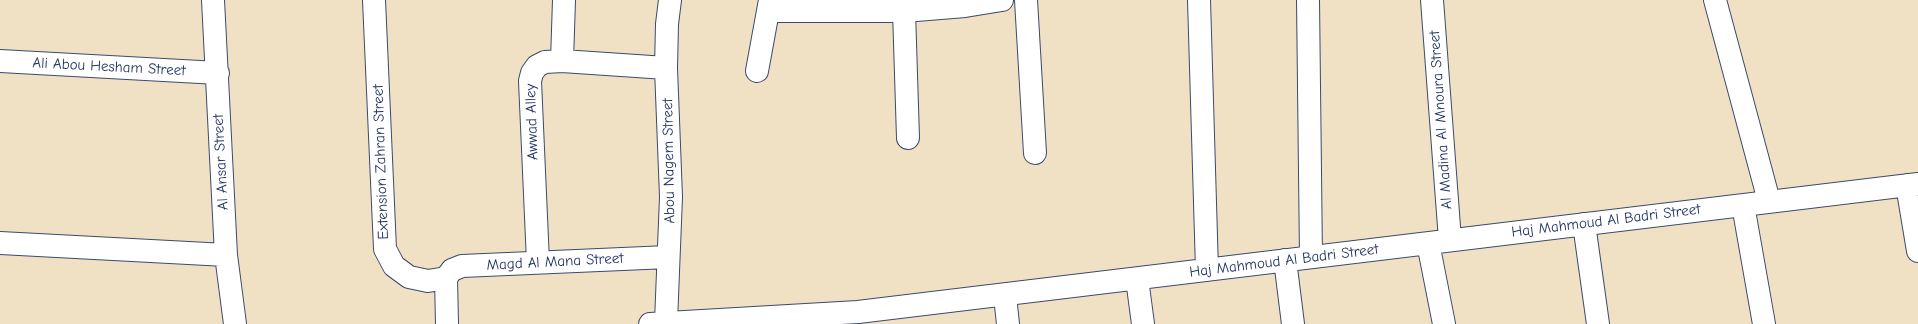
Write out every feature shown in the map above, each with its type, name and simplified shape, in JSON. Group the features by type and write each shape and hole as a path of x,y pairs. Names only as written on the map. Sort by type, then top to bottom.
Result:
{"street":[{"name":"Al Ansar Street","path":"214,0 226,255 235,324"},
{"name":"Extension Zahran Street","path":"374,0 385,249 394,266 409,277 428,281 446,278"},
{"path":"562,61 564,0"},
{"name":"Abou Nagem Street","path":"658,323 668,257 672,197 666,68 667,24 670,0"},
{"path":"757,71 769,6 904,11 965,6 1002,0"},
{"path":"1026,0 1035,153"},
{"path":"1199,0 1207,270"},
{"path":"1308,0 1311,257"},
{"name":"Al Madina Al Mnoura Street","path":"1432,0 1450,240"},
{"path":"1715,0 1769,201"},
{"path":"904,11 908,138"},
{"name":"Ali Abou Hesham Street","path":"0,61 218,74"},
{"name":"Awwad Alley","path":"538,262 530,81 532,73 537,66 545,62 562,61 666,68"},
{"path":"1912,184 1918,251"},
{"name":"Haj Mahmoud Al Badri Street","path":"658,323 859,318 1005,296 1285,260 1912,184"},
{"path":"1743,205 1764,324"},
{"path":"1584,224 1598,324"},
{"path":"0,243 226,255"},
{"path":"1428,243 1444,324"},
{"name":"Magd Al Mana Street","path":"446,278 452,270 462,266 668,257"},
{"path":"1285,260 1293,324"},
{"path":"446,278 446,324"},
{"path":"1136,279 1143,324"},
{"path":"1005,296 1008,324"}]}
